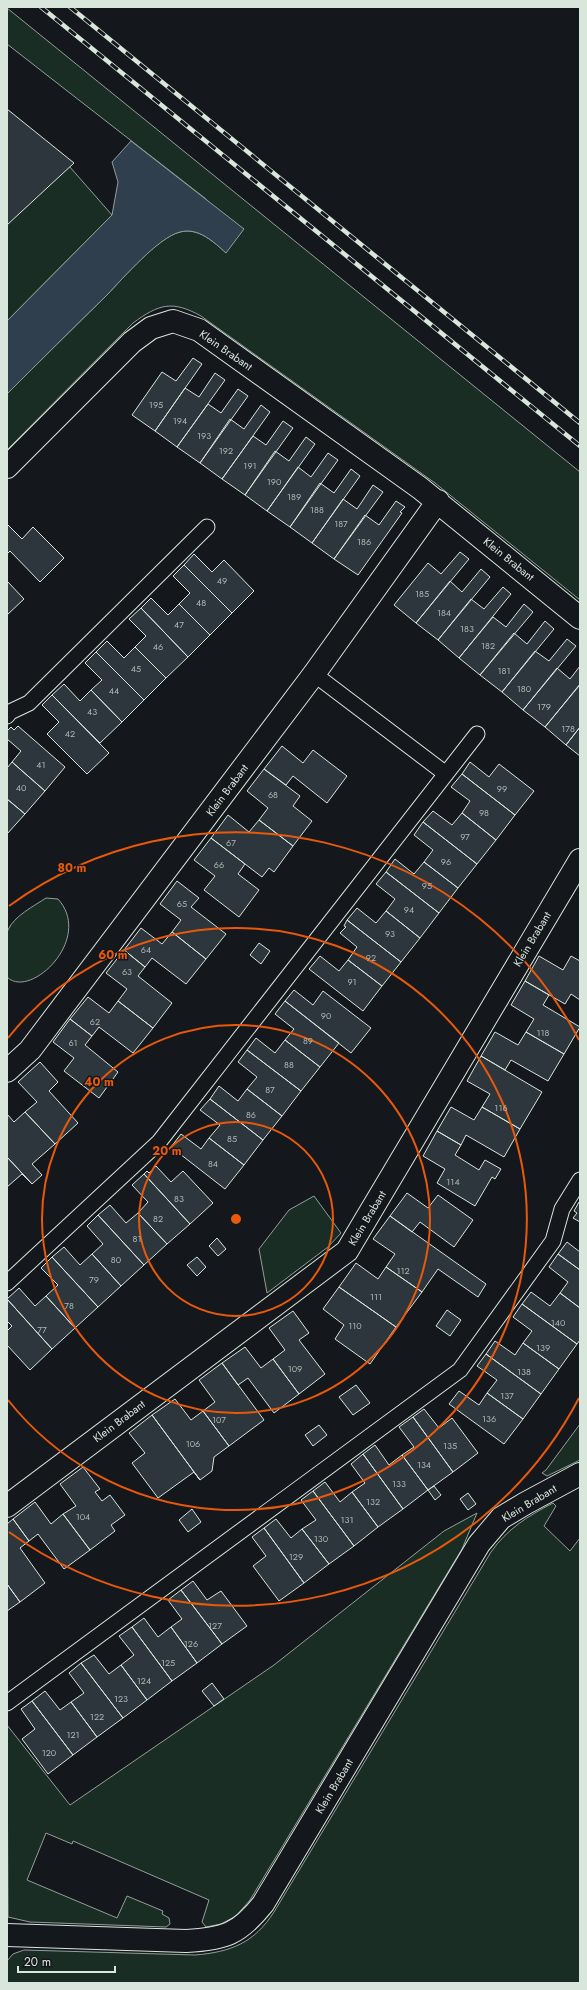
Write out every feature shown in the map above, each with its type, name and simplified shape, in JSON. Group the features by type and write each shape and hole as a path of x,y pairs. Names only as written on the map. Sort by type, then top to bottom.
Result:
{"street":[{"name":"Klein Brabant","path":"7,467 132,342 151,328 173,321 199,330 438,501 580,618"},
{"name":"Klein Brabant","path":"7,1071 30,1050 314,674 438,501"},
{"name":"Klein Brabant","path":"7,1506 347,1251 580,860"},
{"name":"Klein Brabant","path":"7,1936 209,1940 230,1934 250,1920 263,1904 479,1544 501,1518 580,1474"}],"lane":[{"path":"7,716 10,712 29,703 206,527"},
{"path":"314,674 446,774"},
{"path":"7,1283 159,1142 477,734"},
{"path":"7,1703 460,1370 552,1241 562,1209 580,1180"}],"green space":[{"path":"7,8 580,472 580,600 435,483 201,316 182,308 166,306 158,308 133,323 7,450 7,394 151,250 171,235 187,231 205,236 226,253 206,199 7,44"},
{"path":"69,166 112,215 7,321 7,216"},
{"path":"46,898 58,899 67,915 68,931 64,947 55,962 43,973 30,980 17,982 7,977 6,945 8,930 19,916"},
{"path":"314,1196 341,1233 328,1247 267,1293 259,1249 289,1210"},
{"path":"580,1424 580,1460 547,1476 542,1473 546,1470"},
{"path":"553,1503 556,1506 544,1526 570,1551 580,1538 580,1983 7,1983 7,1961 13,1954 24,1950 195,1955 208,1954 240,1944 258,1931 274,1912 491,1552 511,1530 535,1513"},
{"path":"477,1513 462,1549 250,1900 236,1916 221,1924 206,1927 202,1922 209,1900 73,1841 72,1844 46,1833 27,1880 117,1918 127,1896 163,1911 162,1914 169,1918 170,1924 166,1927 30,1922 8,1917 7,1725 70,1805 274,1665 444,1531"}],"water":[{"path":"131,141 244,229 226,253 205,236 193,232 187,231 171,235 142,259 7,394 7,321 112,215 118,182 112,162"}],"building":[{"path":"7,109 74,163 7,225"},
{"path":"193,358 202,364 155,431 132,415 162,372 176,381"},
{"path":"215,373 225,380 177,447 155,431 185,388 199,397"},
{"path":"238,389 248,396 200,463 177,447 208,404 221,413"},
{"path":"261,405 270,412 222,479 200,463 230,419 244,429"},
{"path":"283,421 293,428 245,495 222,479 253,436 266,445"},
{"path":"306,437 315,444 267,511 245,495 275,451 289,461"},
{"path":"328,453 338,460 290,527 267,511 298,467 311,477"},
{"path":"351,469 360,476 312,543 290,527 320,483 334,493"},
{"path":"373,485 383,492 334,559 312,543 343,499 357,509"},
{"path":"396,501 405,507 400,512 402,513 358,575 334,559 365,515 379,525"},
{"path":"7,524 22,539 33,527 64,558 40,582 10,551 7,554"},
{"path":"460,552 469,559 416,623 394,605 428,563 441,574"},
{"path":"194,554 212,572 224,560 254,591 232,613 184,565"},
{"path":"184,565 232,613 210,635 179,604 190,593 173,576"},
{"path":"481,569 490,577 438,640 416,623 450,581 462,592"},
{"path":"7,581 24,599 7,615"},
{"path":"503,587 511,594 459,658 438,640 471,599 484,609"},
{"path":"151,598 168,615 179,604 210,635 188,657 141,608"},
{"path":"524,604 533,612 480,675 459,658 493,617 506,627"},
{"path":"141,608 188,657 166,678 135,647 146,636 129,619"},
{"path":"545,621 554,629 502,692 480,675 514,633 527,644"},
{"path":"567,639 576,646 523,710 502,692 535,651 549,661"},
{"path":"107,641 124,658 135,647 166,678 144,700 96,652"},
{"path":"96,652 144,700 122,722 91,690 102,680 85,663"},
{"path":"580,666 580,684 545,727 523,710 557,668 570,679"},
{"path":"64,684 80,701 91,690 122,722 100,743 52,695"},
{"path":"579,686 580,727 566,745 545,727"},
{"path":"52,695 109,753 87,774 47,734 59,722 42,705"},
{"path":"18,726 65,767 45,791 12,762 21,751 7,739 7,731 11,727 14,730"},
{"path":"580,727 580,756 566,745"},
{"path":"282,746 303,763 313,750 347,776 327,803 293,776 286,785 264,769"},
{"path":"12,762 45,791 25,814 7,799 7,768"},
{"path":"470,762 489,777 499,764 534,791 515,815 462,774"},
{"path":"264,769 300,796 293,806 312,821 293,846 259,820 268,808 247,791"},
{"path":"462,774 515,815 496,840 462,813 470,801 451,787"},
{"path":"7,799 25,814 7,834"},
{"path":"433,811 452,825 462,813 496,840 477,864 423,822"},
{"path":"228,815 249,832 259,820 293,846 274,872 269,868 262,877 211,838"},
{"path":"423,822 477,864 458,888 424,862 433,850 414,835"},
{"path":"211,838 245,864 238,874 259,890 239,917 204,890 215,876 194,860"},
{"path":"395,859 414,874 424,862 458,888 439,913 386,872"},
{"path":"386,872 439,913 420,938 386,911 395,899 376,884"},
{"path":"177,881 199,898 191,907 226,934 206,959 172,932 181,920 160,904"},
{"path":"357,908 376,923 386,911 420,938 401,962 347,920"},
{"path":"347,920 401,962 382,986 348,960 357,947 340,933 346,927 344,926"},
{"path":"141,928 162,944 172,932 206,959 186,984 152,958 145,967 124,950"},
{"path":"259,943 270,951 261,964 250,955"},
{"path":"124,950 145,967 138,976 172,1003 153,1028 118,1001 127,989 106,973"},
{"path":"320,956 339,971 348,960 382,986 363,1011 309,969"},
{"path":"539,956 563,970 571,956 580,961 580,1000 571,994 565,1004 525,981"},
{"path":"525,981 549,995 543,1005 580,1027 564,1054 526,1032 534,1019 511,1005"},
{"path":"294,990 313,1005 323,991 371,1028 351,1053 285,1001"},
{"path":"88,997 109,1013 118,1001 153,1028 133,1053 99,1027 92,1036 70,1019"},
{"path":"285,1001 339,1043 320,1067 285,1040 294,1029 275,1014"},
{"path":"70,1019 92,1036 85,1045 118,1072 99,1098 64,1071 74,1058 53,1042"},
{"path":"495,1032 518,1045 526,1032 564,1054 548,1081 511,1060 505,1070 481,1056"},
{"path":"256,1038 275,1053 285,1040 320,1067 301,1091 247,1050"},
{"path":"247,1050 301,1091 282,1116 247,1089 257,1077 238,1062"},
{"path":"481,1056 542,1092 520,1129 482,1107 490,1094 467,1081"},
{"path":"40,1062 58,1082 49,1091 78,1123 55,1144 25,1112 37,1102 18,1082"},
{"path":"219,1086 238,1101 247,1089 282,1116 263,1140 210,1099"},
{"path":"210,1099 263,1140 244,1165 209,1138 220,1125 200,1110"},
{"path":"451,1107 474,1120 482,1107 520,1129 504,1157 466,1135 461,1145 437,1131"},
{"path":"25,1112 55,1144 32,1164 42,1175 32,1184 7,1157 7,1114 14,1122"},
{"path":"437,1131 461,1145 455,1155 479,1170 485,1160 501,1169 495,1179 492,1177 475,1206 437,1183 445,1169 423,1156"},
{"path":"181,1134 201,1149 209,1138 244,1165 225,1189 171,1147"},
{"path":"7,1157 32,1184 22,1174 7,1187"},
{"path":"156,1166 171,1182 183,1171 213,1203 190,1224 144,1174 147,1171 149,1173"},
{"path":"144,1174 190,1224 167,1244 138,1213 148,1202 132,1185"},
{"path":"407,1193 428,1208 438,1195 473,1220 454,1247 420,1222 412,1232 390,1216"},
{"path":"579,1202 580,1222 573,1218 577,1213 574,1211"},
{"path":"110,1205 126,1223 138,1213 167,1244 144,1265 98,1215"},
{"path":"98,1215 144,1265 121,1286 92,1254 103,1244 87,1226"},
{"path":"390,1216 486,1284 478,1297 438,1269 422,1292 386,1267 395,1254 373,1239"},
{"path":"217,1238 226,1249 218,1256 209,1246"},
{"path":"567,1242 580,1252 580,1270 558,1254"},
{"path":"64,1247 80,1265 92,1254 121,1286 98,1307 52,1257"},
{"path":"558,1254 580,1270 580,1308 560,1293 568,1282 549,1267"},
{"path":"52,1257 98,1307 75,1328 46,1296 58,1285 41,1268"},
{"path":"197,1257 206,1267 197,1276 187,1265"},
{"path":"356,1263 378,1279 386,1267 422,1292 396,1327 339,1287"},
{"path":"339,1287 396,1327 370,1364 335,1339 344,1325 323,1309"},
{"path":"19,1288 35,1306 46,1296 75,1328 52,1349 7,1299"},
{"path":"531,1292 550,1306 560,1293 580,1308 580,1340 577,1344 522,1304"},
{"path":"7,1299 52,1349 30,1370 7,1345 7,1331 12,1326 7,1321"},
{"path":"522,1304 577,1344 559,1369 523,1343 532,1331 513,1317"},
{"path":"447,1310 461,1320 450,1336 436,1326"},
{"path":"293,1311 309,1333 299,1340 325,1374 299,1394 273,1359 285,1350 269,1328"},
{"path":"495,1341 515,1355 523,1343 559,1369 541,1394 486,1354"},
{"path":"245,1347 261,1368 273,1359 299,1394 274,1413 248,1378 238,1385 222,1363"},
{"path":"486,1354 541,1394 523,1419 487,1393 497,1380 477,1366"},
{"path":"222,1363 264,1420 229,1446 203,1411 215,1402 199,1380"},
{"path":"356,1385 370,1403 353,1415 339,1397"},
{"path":"459,1391 479,1405 487,1393 523,1419 504,1444 449,1404"},
{"path":"175,1399 191,1420 203,1411 229,1446 214,1457 212,1471 200,1480 152,1415"},
{"path":"424,1409 439,1428 452,1418 478,1453 453,1472 413,1417"},
{"path":"152,1415 200,1480 194,1472 158,1498 132,1463 145,1453 129,1433"},
{"path":"413,1417 453,1472 428,1490 402,1455 414,1447 399,1427"},
{"path":"319,1425 327,1435 313,1446 305,1435"},
{"path":"375,1445 389,1465 402,1455 428,1490 403,1509 363,1454"},
{"path":"363,1454 403,1509 378,1527 352,1492 365,1483 351,1464"},
{"path":"83,1467 100,1489 95,1492 102,1501 110,1495 125,1515 111,1525 115,1531 90,1550 63,1514 76,1506 60,1484"},
{"path":"325,1482 340,1502 352,1492 378,1527 354,1546 313,1491"},
{"path":"434,1486 441,1495 435,1500 428,1490"},
{"path":"313,1491 354,1546 329,1564 302,1529 316,1520 301,1500"},
{"path":"468,1493 476,1504 468,1510 460,1499"},
{"path":"35,1502 51,1524 63,1514 90,1550 64,1569 38,1534 29,1541 13,1519"},
{"path":"192,1509 201,1522 188,1532 179,1520"},
{"path":"13,1519 29,1541 20,1548 45,1583 20,1602 7,1584 7,1524"},
{"path":"276,1519 291,1538 302,1529 329,1564 304,1583 264,1528"},
{"path":"264,1528 304,1583 279,1601 253,1566 266,1556 252,1537"},
{"path":"193,1581 207,1600 221,1591 247,1626 222,1644 181,1590"},
{"path":"7,1584 20,1602 7,1611"},
{"path":"181,1590 222,1644 197,1663 171,1627 182,1619 168,1600"},
{"path":"144,1618 158,1637 171,1627 197,1663 172,1681 132,1627"},
{"path":"132,1627 172,1681 147,1700 121,1665 134,1655 119,1636"},
{"path":"94,1655 109,1674 121,1665 147,1700 123,1718 81,1663"},
{"path":"81,1663 123,1718 97,1737 71,1702 84,1693 69,1673"},
{"path":"212,1683 224,1699 214,1706 202,1691"},
{"path":"45,1691 60,1710 71,1702 97,1737 73,1755 32,1701"},
{"path":"32,1701 73,1755 48,1774 22,1739 35,1729 21,1709"}],"railway":[{"path":"41,7 580,446"},
{"path":"70,7 580,423"}]}
